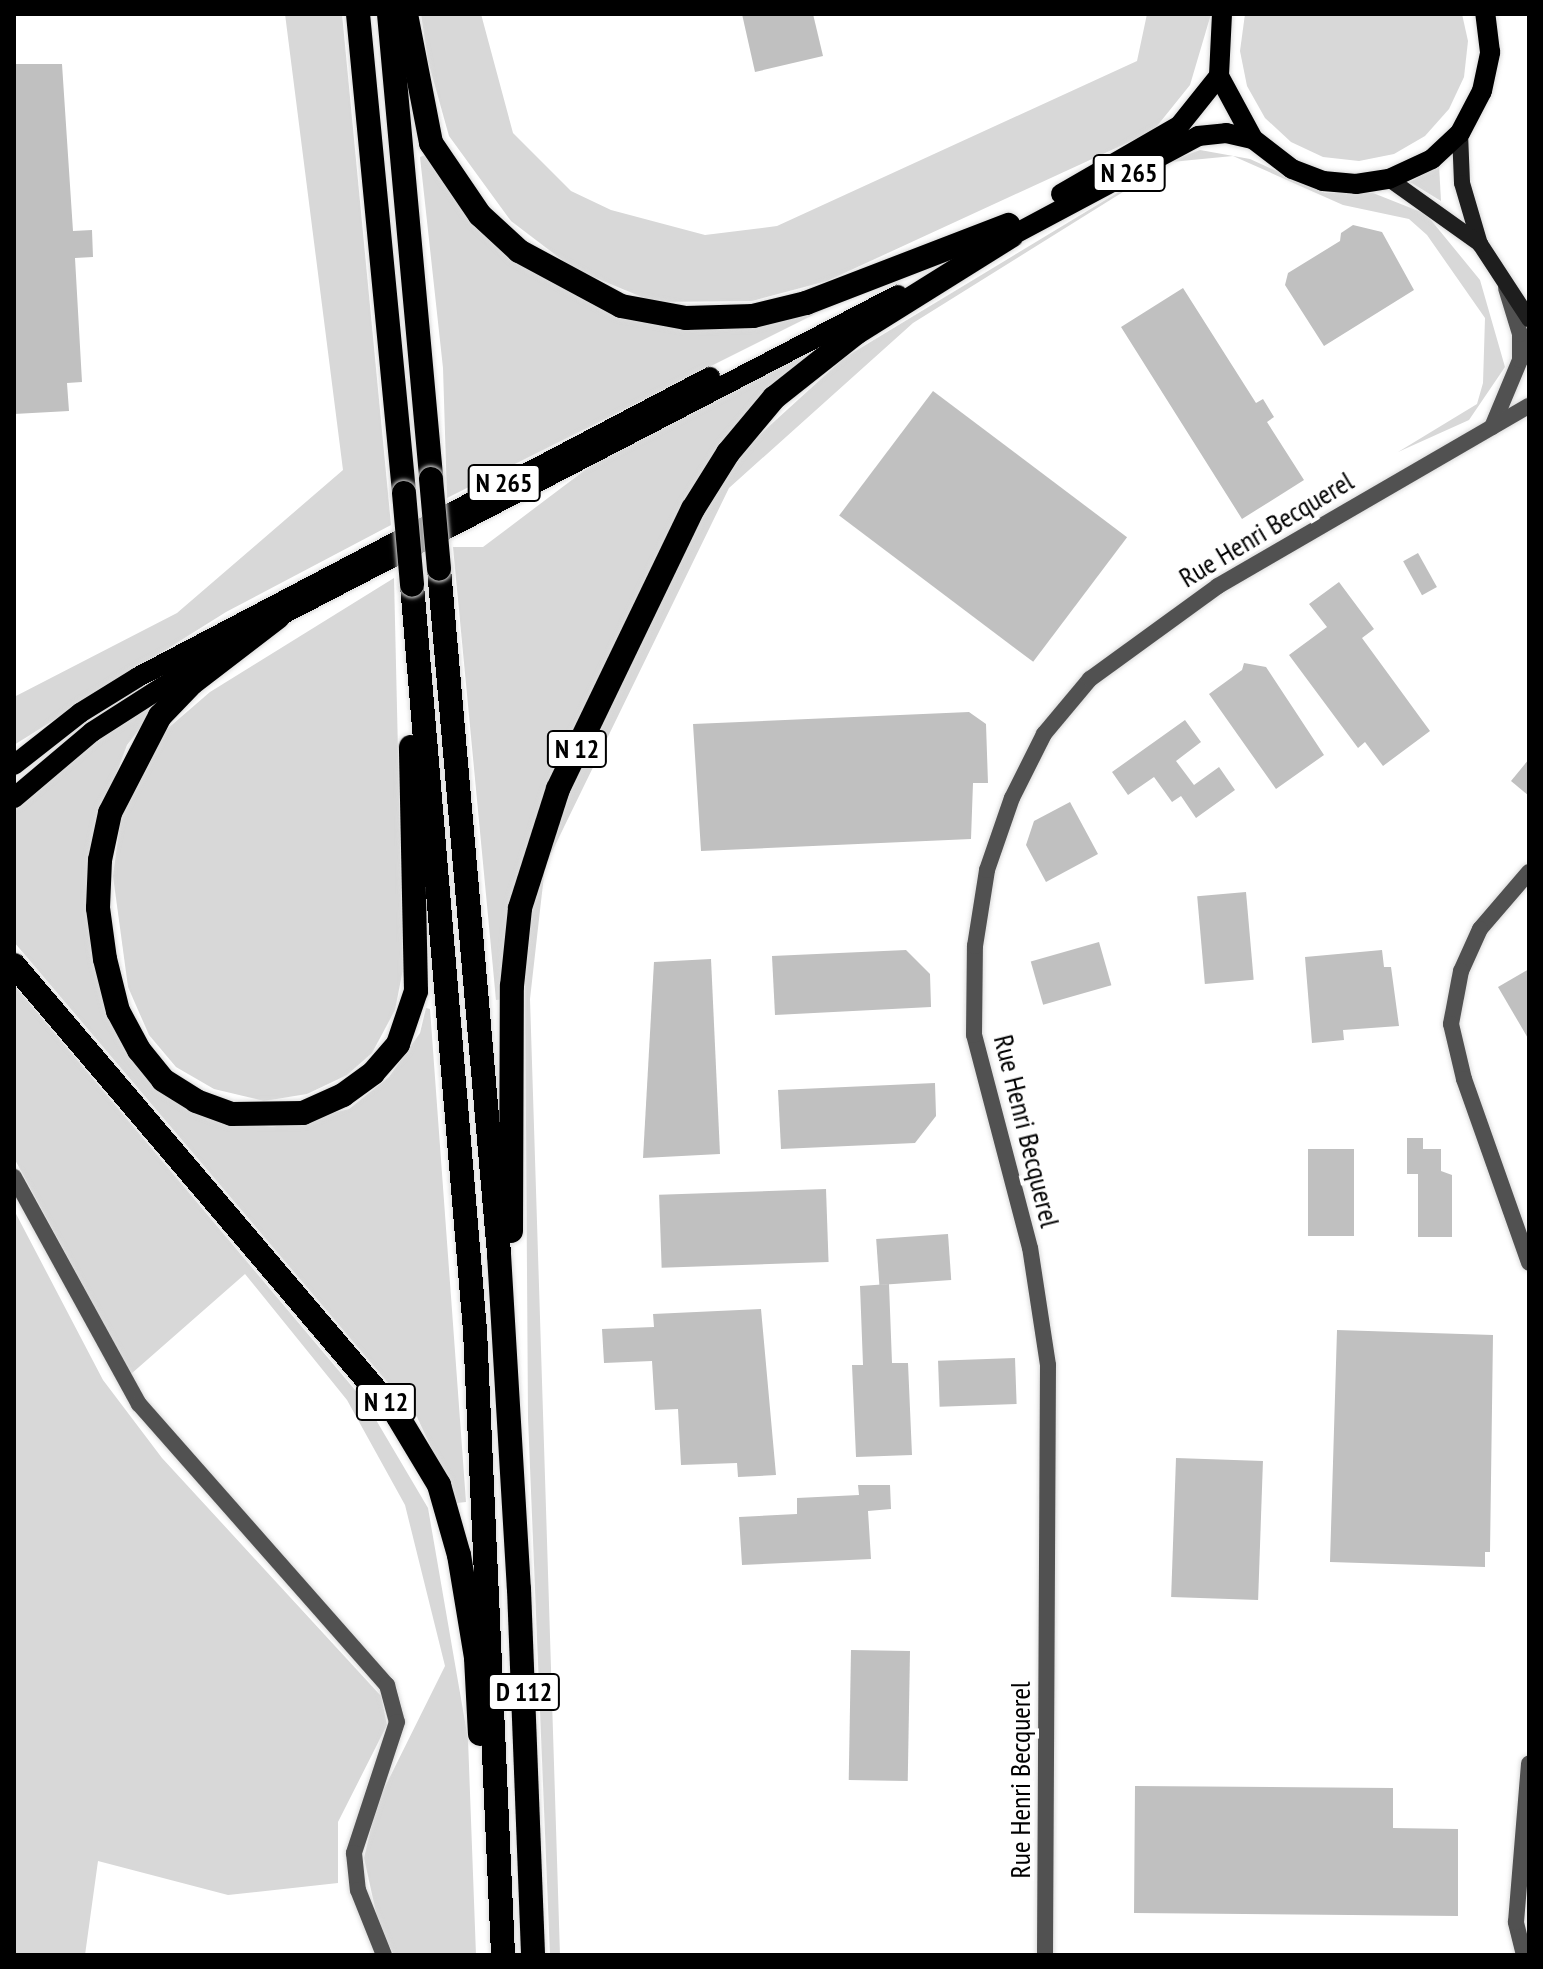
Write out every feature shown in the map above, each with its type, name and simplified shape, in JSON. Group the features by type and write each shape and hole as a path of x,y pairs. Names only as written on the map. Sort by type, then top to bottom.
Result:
{"highway":[{"path":"278,617 192,683 160,716 110,813 100,860 98,908 118,1011 139,1050 163,1080 196,1101 232,1114 303,1113 343,1095 373,1073 398,1044 416,991 411,745 420,677 358,14"},
{"path":"389,14 439,569 509,1429"},
{"path":"406,14 409,51 431,143 480,215 519,251 621,306 686,318 753,316 806,303 1010,231"},
{"name":"N 12","path":"509,1429 512,986 520,908 558,789 693,509 728,453 774,398 856,333 1010,231"},
{"name":"D 112","path":"420,677 484,1474 502,1955"},
{"name":"N 12","path":"14,965 397,1415 439,1485 459,1555 476,1658 486,1840 502,1955"},
{"name":"D 112","path":"509,1429 533,1955"}],"main road":[{"path":"1222,14 1219,76 1253,139 1292,169 1323,181 1356,184 1389,179 1432,159 1460,133 1482,91 1490,52 1485,14"},
{"name":"N 265","path":"14,798 104,723 177,673 1010,231 1179,126 1219,76"},
{"name":"N 265","path":"14,765 80,713 164,663 1198,136 1226,133 1253,139"}],"street":[{"path":"1460,133 1462,183 1480,244 1529,319"},
{"path":"1389,179 1480,244"},
{"path":"1492,427 1520,360 1520,334 1504,281"},
{"path":"1510,387 1529,376"},
{"name":"Rue Henri Becquerel","path":"1045,1955 1048,1365 1030,1248 974,1035 975,946 987,870 1012,798 1044,734 1090,679 1218,586 1529,406"},
{"name":"Rue Henri Becquerel","path":"1492,427 1529,421"},
{"path":"1529,872 1480,929 1461,971 1451,1024 1464,1079 1529,1263"},
{"path":"14,1177 139,1404 387,1685 397,1722 354,1853 358,1890 384,1955"},
{"path":"1524,1955 1516,1907 1529,1764"}],"shaded area":[{"path":"285,14 342,14 391,525 226,612 14,745 14,697 177,613 343,470"},
{"path":"421,14 481,14 513,133 571,191 611,210 705,235 777,226 1137,61 1147,14 1211,14 1190,85 1153,131 827,281 752,301 654,302 574,269 511,221 449,136 428,61"},
{"path":"1245,14 1462,14 1468,41 1464,77 1449,109 1425,136 1394,154 1359,161 1323,157 1291,142 1265,118 1247,86 1240,51"},
{"path":"1200,150 1250,159 1325,193 1373,193 1426,214 1480,280 1505,367 1469,420 1398,452 1477,404 1483,383 1485,318 1427,235 1409,219 1343,205 1233,156 1171,162 913,323 729,488 545,866 530,999 560,1955 550,1955 528,1418 526,913 569,780 729,463 844,358 1170,161"},
{"path":"428,154 496,240 647,321 857,293 447,498 443,368 420,157"},
{"path":"1439,165 1441,201 1410,182"},
{"path":"859,318 759,404 603,671 505,999 496,1000 453,547 483,547 613,449"},
{"path":"394,578 403,969 395,1010 372,1053 347,1075 307,1094 264,1101 214,1089 176,1067 149,1035 128,987 113,876 122,808 159,736 210,692"},
{"path":"170,689 127,745 98,823 126,1046 211,1119 272,1127 349,1109 389,1077 420,1033 426,1008 430,1009 466,1502 457,1503 417,1417 14,942 14,806 42,778"},
{"path":"14,985 366,1403 428,1508 468,1739 476,1955 394,1955 379,1926 364,1858 377,1803 445,1666 405,1505 347,1400 245,1274 131,1374 14,1158"},
{"path":"14,1210 103,1380 162,1458 381,1696 387,1725 338,1822 338,1883 228,1895 98,1861 85,1955 14,1955"}],"building":[{"path":"742,14 813,14 823,56 755,72"},
{"path":"14,64 62,64 73,231 92,230 93,257 75,258 82,382 67,383 69,411 14,414"},
{"path":"1353,225 1382,232 1414,290 1324,346 1285,285 1288,273 1340,241 1341,233"},
{"path":"1183,288 1256,403 1263,399 1274,417 1267,422 1304,480 1242,519 1121,327"},
{"path":"933,391 1127,537 1033,662 839,516"},
{"path":"1418,553 1437,587 1422,595 1403,561"},
{"path":"1339,582 1374,629 1362,638 1430,731 1383,766 1365,742 1358,748 1289,655 1327,627 1309,604"},
{"path":"1244,663 1266,667 1324,755 1276,789 1209,694 1242,670"},
{"path":"969,712 986,724 988,783 973,783 971,839 701,851 693,724"},
{"path":"1185,720 1201,742 1176,761 1194,785 1219,767 1235,790 1196,818 1181,796 1172,802 1154,777 1128,795 1112,772"},
{"path":"1529,759 1529,796 1511,781"},
{"path":"1070,802 1098,854 1046,882 1026,845 1034,821"},
{"path":"1246,892 1254,980 1205,984 1197,896"},
{"path":"1099,942 1111,985 1043,1005 1031,962"},
{"path":"906,950 930,974 931,1007 775,1015 772,956"},
{"path":"1382,950 1384,967 1391,967 1399,1026 1343,1030 1344,1040 1312,1043 1305,957"},
{"path":"711,959 720,1154 643,1158 654,962"},
{"path":"1529,969 1529,1040 1498,987"},
{"path":"935,1083 936,1116 915,1143 781,1149 778,1090"},
{"path":"1407,1138 1423,1138 1423,1149 1441,1149 1441,1171 1452,1175 1452,1237 1418,1237 1418,1174 1407,1174"},
{"path":"1308,1149 1354,1149 1354,1236 1308,1236"},
{"path":"826,1189 829,1262 662,1268 659,1195"},
{"path":"948,1234 951,1280 879,1285 876,1239"},
{"path":"889,1284 892,1363 908,1363 912,1455 856,1457 852,1365 863,1365 860,1286"},
{"path":"761,1309 776,1475 738,1477 737,1463 681,1465 678,1409 655,1410 652,1361 604,1363 602,1329 654,1327 653,1314"},
{"path":"1337,1330 1493,1335 1490,1552 1485,1552 1485,1567 1330,1562"},
{"path":"1015,1358 1017,1404 940,1407 938,1361"},
{"path":"1176,1458 1263,1461 1258,1600 1171,1597"},
{"path":"858,1485 890,1485 891,1509 868,1511 871,1559 742,1565 739,1517 797,1514 797,1498 859,1495"},
{"path":"851,1650 910,1651 908,1781 849,1780"},
{"path":"1135,1786 1393,1788 1393,1828 1458,1829 1458,1916 1134,1913"}]}
